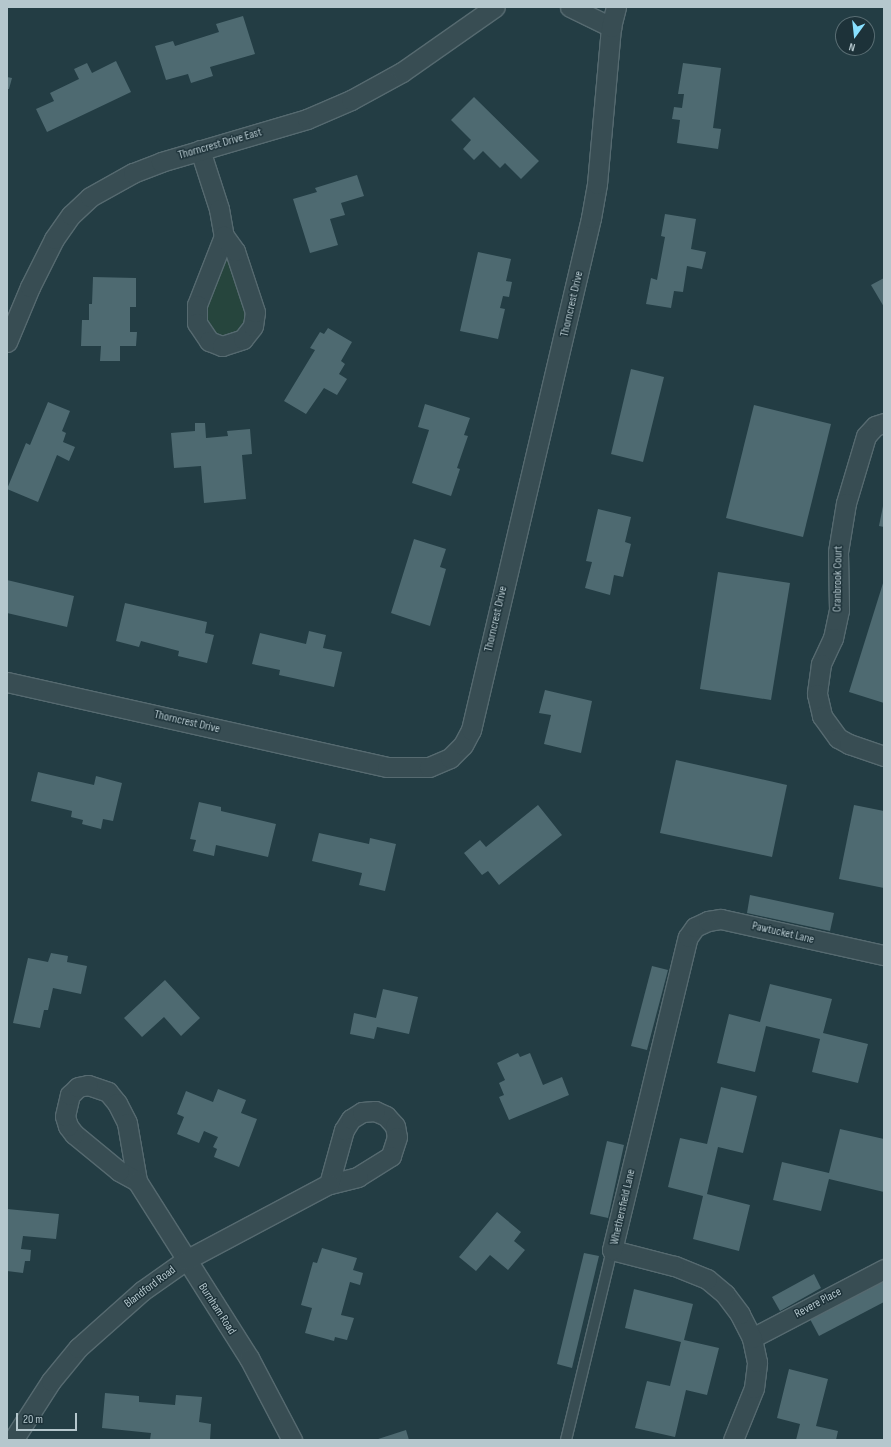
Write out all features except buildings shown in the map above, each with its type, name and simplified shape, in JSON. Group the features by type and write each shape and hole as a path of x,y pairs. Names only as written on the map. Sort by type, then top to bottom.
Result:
{"street":[{"name":"Thorncrest Drive East","path":"7,342 41,262 71,216 90,197 132,173 200,150 308,118 351,100 402,72 495,7"},
{"path":"570,7 611,27"},
{"name":"Thorncrest Drive","path":"7,682 387,767 429,767 450,758 463,745 471,730 591,218 597,184 611,27 616,7"},
{"path":"200,150 219,209 224,236 235,251 255,312 253,326 243,339 222,346 208,341 202,334 196,314 208,275 224,236"},
{"name":"Cranbrook Court","path":"884,423 875,426 866,436 846,502 838,552 837,624 821,664 816,694 822,716 838,738 849,744 884,756"},
{"name":"Pawtucket Lane","path":"688,937 695,927 708,921 721,919 884,955"},
{"name":"Whethersfield Lane","path":"688,937 612,1250 674,1266 707,1279 729,1299 740,1314 752,1338 758,1362 754,1388 733,1440"},
{"path":"88,1085 99,1087 108,1092 117,1103 127,1123 137,1180 118,1171 74,1134 68,1126 65,1116 66,1105 70,1095 78,1088 88,1085"},
{"name":"Burnham Road","path":"137,1180 249,1358 292,1440"},
{"name":"Blandford Road","path":"13,1440 51,1381 78,1348 142,1291 186,1260 328,1184"},
{"name":"Revere Place","path":"752,1338 884,1269"}],"lane":[{"path":"566,1440 612,1250"}],"green space":[{"path":"226,256 246,303 245,320 234,335 219,336 210,330 206,309"}]}
